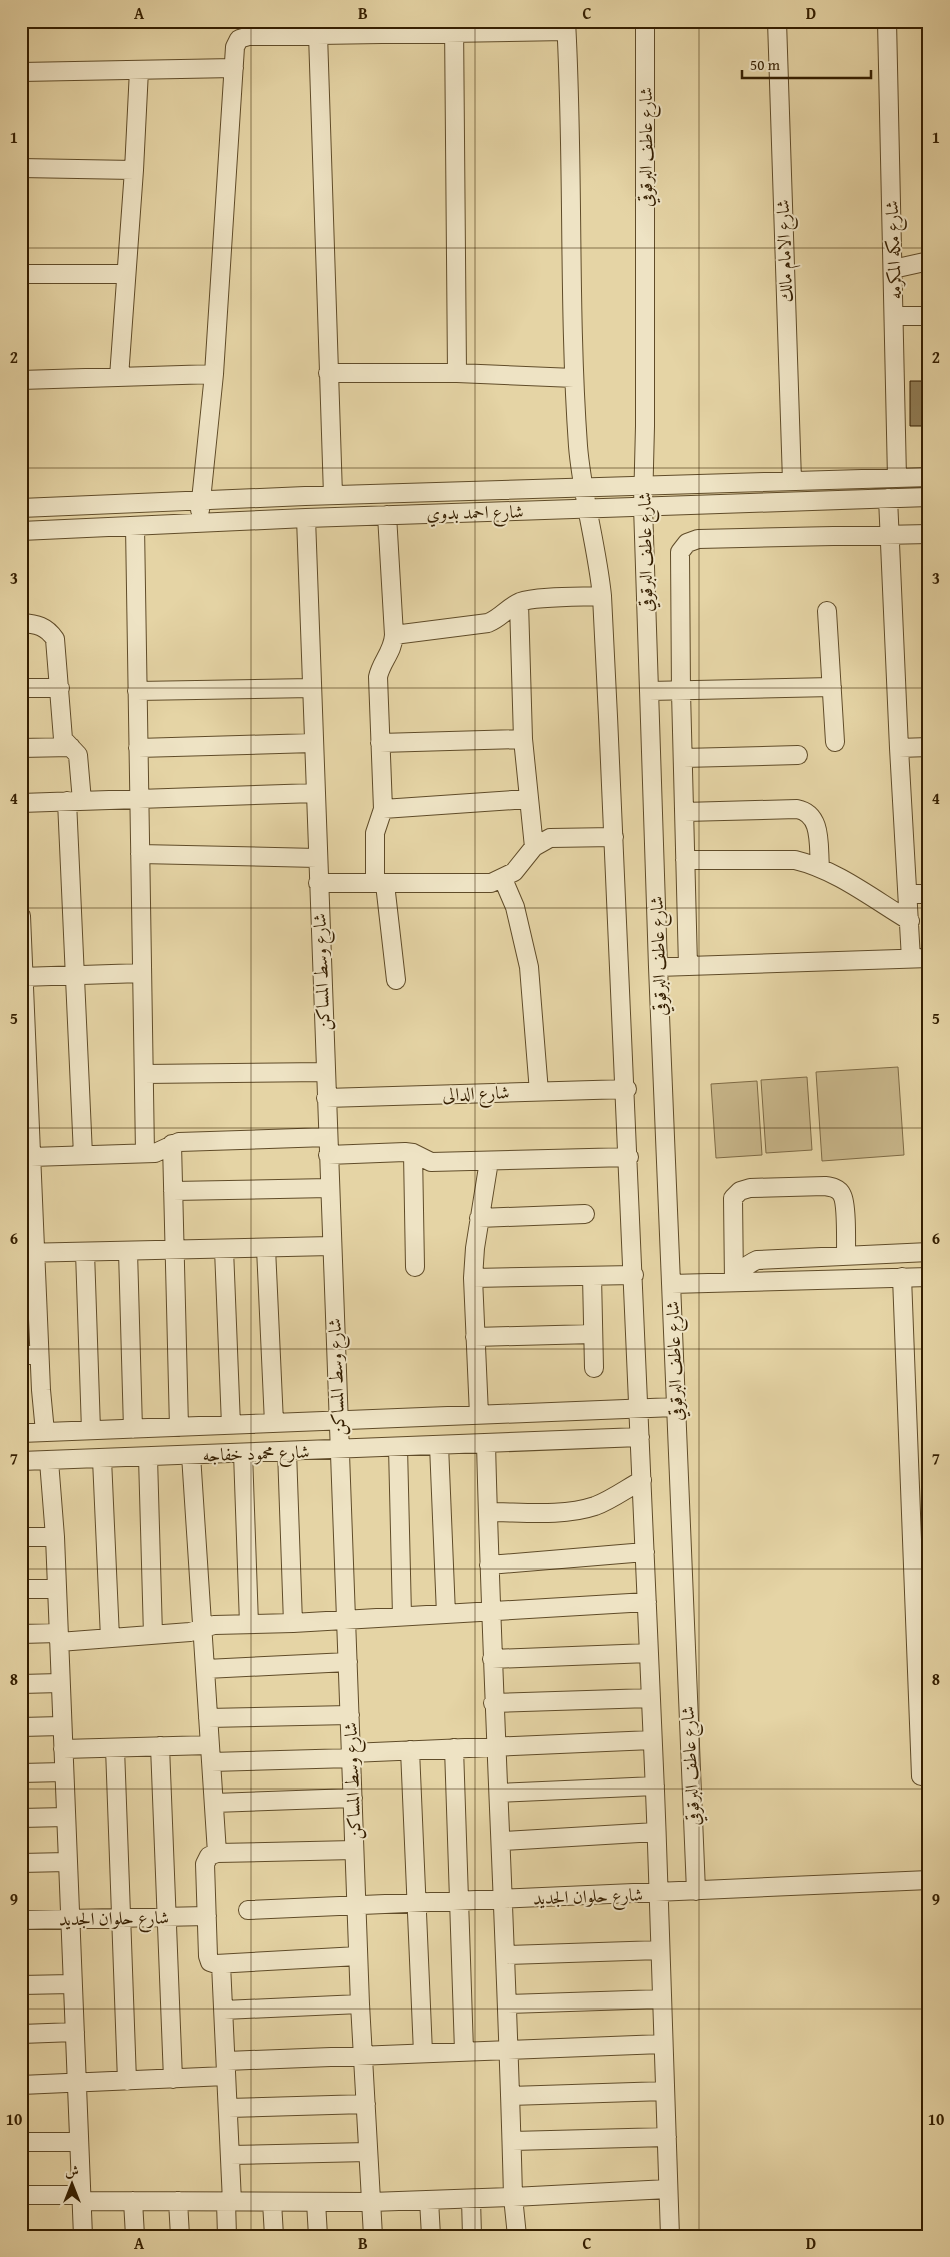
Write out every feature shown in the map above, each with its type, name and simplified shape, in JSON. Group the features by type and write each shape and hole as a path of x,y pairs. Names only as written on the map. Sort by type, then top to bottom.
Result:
{"street":[{"name":"شارع عاطف البرقوقي","path":"645,21 643,506 670,1284 696,1891"},
{"name":"شارع الامام مالك","path":"777,21 792,481"},
{"name":"شارع مكه المكرمه","path":"887,21 895,316 897,478"},
{"name":"شارع عاطف البرقوقي","path":"566,26 574,378 579,448 602,596 627,1089 655,1786 662,2044 670,2236"},
{"path":"199,523 214,374 235,47 239,39 324,30 566,26"},
{"path":"454,27 457,373"},
{"path":"324,30 328,373 333,495"},
{"path":"21,72 234,68"},
{"path":"119,377 134,170 139,70"},
{"path":"21,168 134,170"},
{"path":"893,269 929,261"},
{"path":"21,274 125,274"},
{"path":"895,316 929,316"},
{"path":"328,373 457,373 574,378"},
{"path":"21,380 214,374"},
{"name":"شارع احمد بدوي","path":"21,508 333,495 929,477"},
{"name":"شارع احمد بدوي","path":"21,531 306,518 589,510 643,506 929,497"},
{"path":"658,967 920,958 910,921 908,894 899,748 888,498"},
{"path":"387,515 394,636 391,650 382,663 378,678 383,809 375,833 380,884 396,980"},
{"name":"شارع وسط المساكن","path":"306,518 338,1449 347,1618 356,1906 362,2054 374,2236"},
{"path":"135,526 145,1153"},
{"path":"688,966 678,563 680,552 687,543 698,539 929,534"},
{"path":"394,636 488,623 497,620 519,603 602,596"},
{"path":"519,603 523,739 534,847"},
{"path":"827,611 835,742"},
{"path":"21,623 41,625 50,631 55,639 63,739 78,755 80,762 74,801 75,976 83,1155"},
{"path":"649,692 832,687"},
{"path":"21,688 60,688"},
{"path":"137,691 312,688"},
{"path":"380,743 523,739"},
{"path":"138,748 314,743"},
{"path":"899,748 929,747"},
{"path":"21,748 71,748"},
{"path":"683,758 798,756"},
{"path":"21,803 315,793"},
{"path":"383,809 528,799"},
{"path":"684,812 798,809 807,811 814,817 817,827 820,867"},
{"path":"318,883 479,884 503,878 523,863 534,847 550,838 614,836"},
{"path":"140,854 318,858"},
{"path":"685,860 795,860 820,867 910,921"},
{"path":"503,878 515,907 529,966 539,1092"},
{"path":"908,894 929,894"},
{"path":"21,916 28,1149 29,1302 39,1355 45,1432"},
{"path":"22,977 142,973"},
{"path":"144,1074 325,1072"},
{"name":"شارع الدالى","path":"326,1098 627,1089"},
{"path":"28,1149 83,1155 145,1153 162,1151 178,1142 328,1146 413,1153 431,1162 629,1157"},
{"path":"172,1144 179,1427"},
{"path":"413,1153 414,1267"},
{"path":"479,1415 474,1337 473,1278 479,1218 489,1161"},
{"path":"734,1282 734,1198 740,1191 750,1188 825,1186 836,1188 843,1195 846,1256"},
{"path":"173,1191 329,1188"},
{"path":"479,1218 585,1214"},
{"path":"28,1253 331,1246"},
{"path":"266,1248 274,1423"},
{"path":"224,1249 230,1425"},
{"path":"128,1251 134,1429"},
{"path":"85,1252 91,1430"},
{"path":"734,1282 739,1272 747,1264 757,1260 929,1252"},
{"path":"473,1278 634,1275"},
{"path":"592,1276 594,1368"},
{"path":"670,1284 929,1276"},
{"path":"902,1277 921,1776"},
{"path":"474,1337 593,1334"},
{"path":"21,1356 39,1355"},
{"name":"شارع محمود خفاجه","path":"21,1433 676,1408"},
{"name":"شارع محمود خفاجه","path":"21,1461 192,1456 640,1437"},
{"path":"486,1443 493,1702 502,1841 513,2198 517,2236"},
{"path":"439,1445 446,1614"},
{"path":"398,1447 402,1616"},
{"path":"287,1452 292,1623"},
{"path":"243,1453 249,1624"},
{"path":"192,1456 217,1853"},
{"path":"148,1457 153,1635"},
{"path":"102,1459 110,1638"},
{"path":"48,1461 54,1537 64,1749 69,1919 78,2083 82,2236"},
{"path":"488,1512 566,1512 582,1510 612,1498 642,1480"},
{"path":"21,1537 54,1537"},
{"path":"489,1565 645,1552"},
{"path":"21,1589 56,1589"},
{"path":"21,1634 58,1638 110,1638 202,1629 214,1625 292,1623 347,1618 647,1602"},
{"path":"492,1659 649,1653"},
{"path":"206,1669 348,1662"},
{"path":"21,1684 60,1682"},
{"path":"493,1702 650,1698"},
{"path":"208,1718 350,1714"},
{"path":"21,1727 62,1726"},
{"path":"64,1749 160,1746 210,1753 351,1755 410,1750 652,1740"},
{"path":"160,1746 173,2079"},
{"path":"115,1748 127,2081"},
{"path":"454,1748 464,2051"},
{"path":"410,1750 423,2053"},
{"path":"21,1773 64,1772"},
{"path":"499,1793 655,1786"},
{"path":"214,1803 352,1798"},
{"path":"21,1818 66,1817"},
{"path":"502,1841 656,1832"},
{"path":"354,1850 217,1853 209,1856 205,1864 209,1960 213,1964 358,1956"},
{"path":"21,1863 67,1862"},
{"name":"شارع حلوان الجديد","path":"248,1910 929,1880"},
{"name":"شارع حلوان الجديد","path":"21,1920 207,1916"},
{"path":"506,1955 660,1950"},
{"path":"221,1964 230,2155 228,2236"},
{"path":"21,1985 72,1984"},
{"path":"508,2004 662,1999"},
{"path":"224,2010 360,2004"},
{"path":"21,2034 75,2032"},
{"path":"21,2085 173,2079 226,2069 362,2054 662,2044"},
{"path":"510,2096 665,2091"},
{"path":"228,2108 366,2104"},
{"path":"512,2141 667,2137"},
{"path":"21,2142 79,2142"},
{"path":"230,2155 368,2152"},
{"path":"21,2195 133,2202 371,2202 513,2198 668,2189"},
{"path":"471,2199 472,2236"},
{"path":"429,2200 431,2236"},
{"path":"133,2202 135,2236"},
{"path":"178,2202 180,2236"},
{"path":"272,2202 274,2236"},
{"path":"316,2202 318,2236"}],"shaded area":[{"path":"898,1067 904,1155 822,1161 816,1072"},
{"path":"807,1077 812,1150 766,1153 761,1080"},
{"path":"757,1081 762,1155 716,1158 711,1084"}],"building":[{"path":"910,381 929,381 929,426 910,426"}]}
